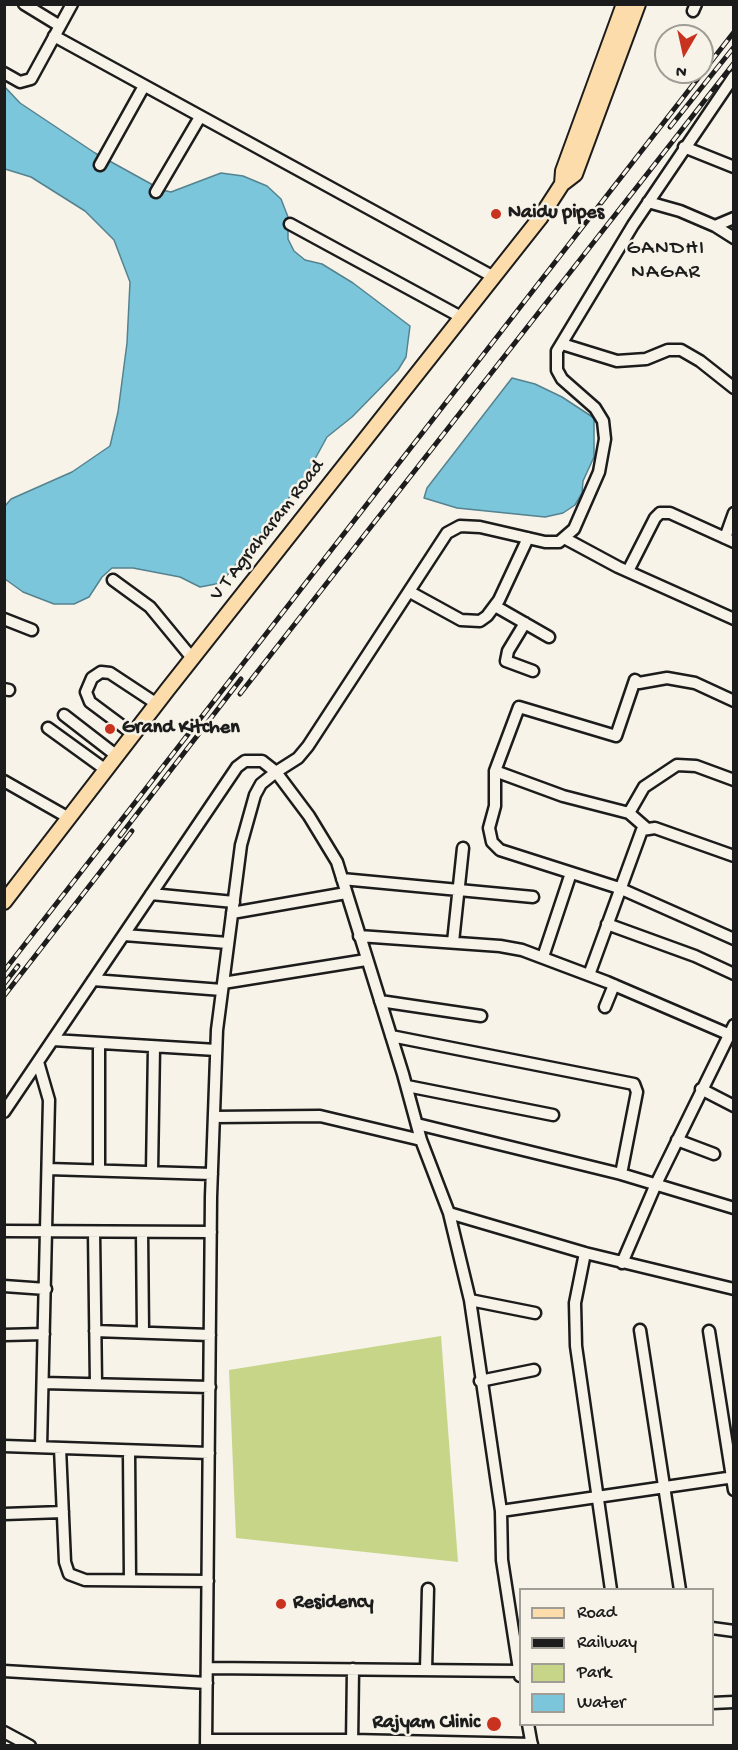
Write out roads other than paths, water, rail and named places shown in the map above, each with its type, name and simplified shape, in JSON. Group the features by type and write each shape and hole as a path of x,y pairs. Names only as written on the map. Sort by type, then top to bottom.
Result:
{"main road":[{"name":"V T Agraharam Road","path":"4,902 192,658 540,218 562,184 563,171 628,6"}],"street":[{"path":"24,4 60,26"},
{"path":"4,73 20,82 29,81 72,4"},
{"path":"54,36 492,276"},
{"path":"566,539 574,529 599,472 605,439 603,421 595,408 562,379 557,370 555,357 648,202 733,77"},
{"path":"100,165 144,86"},
{"path":"156,192 200,117"},
{"path":"684,147 734,167"},
{"path":"648,202 673,208 715,226 734,238"},
{"path":"715,226 734,218"},
{"path":"290,224 461,318"},
{"path":"562,344 617,362 646,359 668,350 681,350 700,361 734,388"},
{"path":"628,571 655,518 660,513 670,513 729,540 734,513"},
{"path":"528,1726 532,1745 206,1743 211,1232 216,1050 241,845 255,795 261,784 298,758 308,746 410,592 442,539 453,529 460,526 480,527 545,542 566,539 628,571 734,619"},
{"path":"410,592 467,622 480,621 495,606 528,538"},
{"path":"113,580 150,607 192,658"},
{"path":"495,606 549,637"},
{"path":"4,619 32,630"},
{"path":"525,623 506,656 506,660 533,671"},
{"path":"133,735 90,702 86,692 92,678 101,672 110,674 157,704"},
{"path":"734,701 695,683 667,678 639,682 635,680 616,736 519,707 495,771 495,806 489,828 492,842 500,850 619,888 734,939"},
{"path":"63,715 117,756"},
{"path":"48,728 106,770"},
{"path":"4,1112 237,766 245,761 262,761 276,772 337,862 407,1086 421,1140 449,1213 470,1300 480,1381 501,1511 502,1560 517,1626 519,1656"},
{"path":"629,813 644,787 677,765 696,766 734,780"},
{"path":"495,771 563,796 629,813 645,827 655,828 734,856"},
{"path":"4,781 69,818"},
{"path":"590,975 636,839 645,827"},
{"path":"453,942 463,848"},
{"path":"543,957 571,873"},
{"path":"342,879 533,897"},
{"path":"152,894 233,907 346,893"},
{"path":"607,924 695,956 734,974"},
{"path":"124,935 228,943"},
{"path":"359,936 500,946 543,957 731,1029 676,1140 622,1263"},
{"path":"93,980 223,986 366,960"},
{"path":"605,1007 614,985"},
{"path":"380,1001 481,1016"},
{"path":"391,1036 634,1084 637,1092 621,1174"},
{"path":"53,1040 216,1050"},
{"path":"99,1043 99,1170"},
{"path":"152,1172 154,1047"},
{"path":"38,1062 49,1100 48,1232 41,1447"},
{"path":"407,1086 553,1115"},
{"path":"701,1089 734,1106"},
{"path":"214,1117 303,1114 421,1140"},
{"path":"417,1124 621,1174 734,1209"},
{"path":"676,1140 714,1154"},
{"path":"48,1169 212,1174"},
{"path":"449,1213 622,1263 734,1289"},
{"path":"4,1231 211,1232"},
{"path":"94,1232 96,1384"},
{"path":"142,1232 143,1332"},
{"path":"585,1253 575,1303 576,1346 611,1588"},
{"path":"4,1286 46,1289"},
{"path":"470,1300 535,1313"},
{"path":"640,1330 666,1487 680,1588"},
{"path":"95,1331 210,1335"},
{"path":"709,1331 734,1490"},
{"path":"4,1335 44,1334"},
{"path":"480,1381 534,1370"},
{"path":"43,1383 210,1387"},
{"path":"4,1446 209,1454"},
{"path":"60,1448 65,1562 69,1574 85,1580 208,1581"},
{"path":"129,1450 130,1580"},
{"path":"501,1511 733,1478"},
{"path":"4,1514 63,1512"},
{"path":"426,1670 428,1589"},
{"path":"714,1628 734,1631"},
{"path":"207,1668 519,1671"},
{"path":"352,1669 352,1743"},
{"path":"4,1671 207,1683"},
{"path":"714,1703 734,1702"},
{"path":"4,1732 30,1746"}],"water":[{"path":"4,86 20,103 95,153 162,190 171,192 221,173 243,176 267,186 281,199 288,217 288,239 294,251 305,260 322,264 353,283 410,326 406,357 398,370 352,417 327,437 304,479 221,583 200,587 180,577 133,568 112,568 102,577 89,597 74,604 54,604 23,592 5,579 5,506 11,499 72,472 110,446 118,412 127,343 130,282 114,240 85,211 31,177 5,169"},
{"path":"512,378 535,384 562,397 594,418 594,457 583,481 582,493 575,505 563,513 545,517 457,508 424,498 427,488"}],"railway":[{"path":"4,971 734,32"},
{"path":"670,127 734,47"},
{"path":"240,694 734,63"},
{"path":"120,836 241,679"},
{"path":"4,996 132,831"},
{"path":"4,984 18,966"}],"place":[{"name":"Naidu pipes","path":"496,214"},
{"name":"Grand Kitchen","path":"110,729"},
{"name":"Residency","path":"281,1604"},
{"name":"Rajyam Clinic","path":"494,1724"}],"district":[{"name":"GANDHI NAGAR","path":"666,262"}]}
